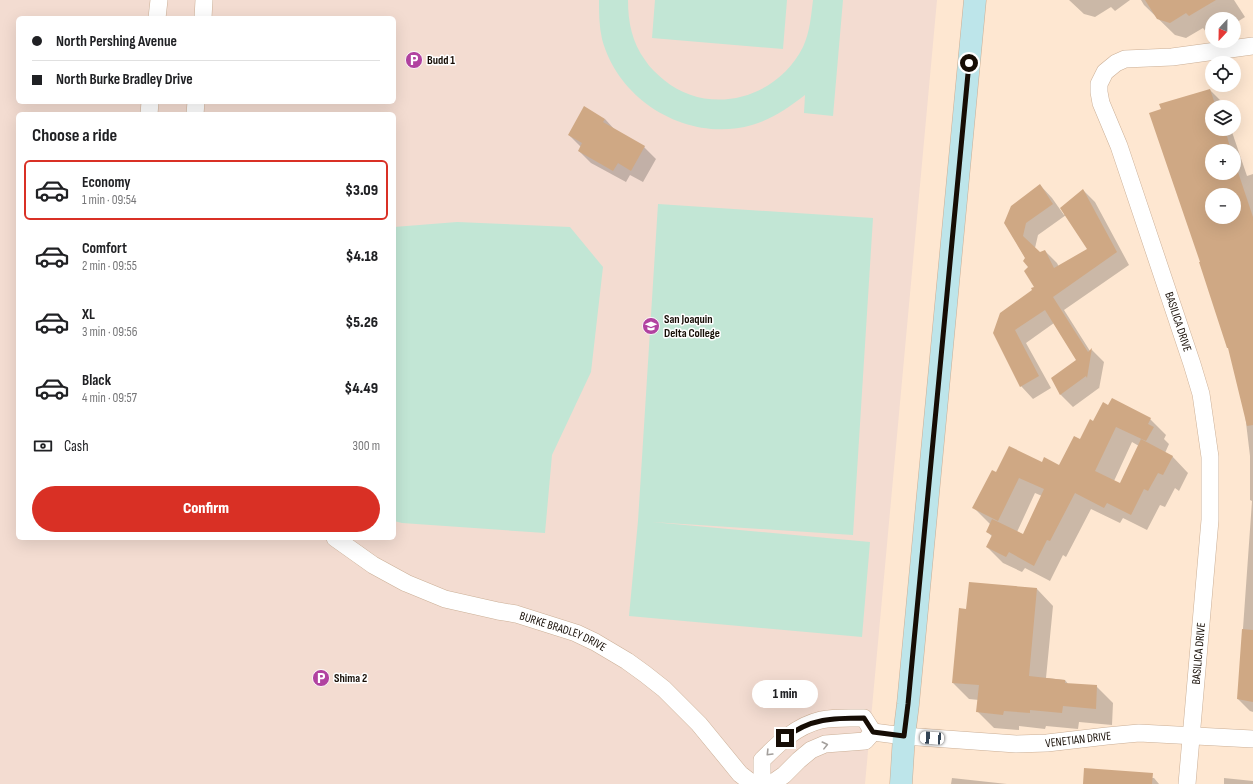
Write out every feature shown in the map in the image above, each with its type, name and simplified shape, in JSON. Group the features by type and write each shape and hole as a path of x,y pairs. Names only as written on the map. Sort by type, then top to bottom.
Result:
{"main road":[{"path":"901,784 904,736 975,0"}],"street":[{"path":"157,16 159,0"},
{"path":"203,16 204,0"},
{"name":"BASILICA DRIVE","path":"1187,784 1210,520 1210,457 1200,394 1192,364 1119,146 1101,103 1099,92 1100,84 1105,72 1116,63 1125,60 1172,57 1253,46"},
{"name":"BURKE BRADLEY DRIVE","path":"338,540 373,565 406,583 445,599 516,614 576,633 595,642 627,661 664,689 699,724 740,774 753,784"},
{"path":"762,784 762,760 777,744 792,732 804,726 820,720 837,718 864,718 873,732 865,742 825,744 811,750 772,784"},
{"name":"VENETIAN DRIVE","path":"873,732 904,736 1016,744 1047,743 1139,733 1253,739"}],"shaded area":[{"name":"San Joaquin Delta College","path":"0,0 937,0 865,784 0,784"}],"green space":[{"path":"599,0 628,0 630,24 637,46 649,66 664,80 682,91 701,98 721,100 741,97 759,90 777,79 791,65 803,47 809,30 813,0 843,0 833,116 804,113 805,95 786,109 766,120 752,125 728,129 705,128 682,123 660,113 641,99 624,82 611,62 601,34"},
{"path":"655,0 787,0 783,49 652,38"},
{"path":"658,204 873,218 853,535 652,522 870,542 862,637 629,616 638,521"},
{"path":"457,222 570,227 603,267 591,372 552,455 545,533 396,522 396,227"}],"building":[{"path":"1145,0 1216,0 1189,16 1186,13 1170,23 1157,19"},
{"path":"1205,90 1205,92 1211,92 1214,100 1205,100 1205,136 1227,136 1229,144 1205,144 1205,180 1241,180 1253,217 1253,425 1247,426 1228,348 1149,113 1161,109 1159,104"},
{"path":"584,106 605,119 603,122 645,146 631,171 618,163 613,171 578,151 582,143 568,135"},
{"path":"1040,184 1053,204 1026,223 1023,236 1040,252 1045,250 1054,268 1087,249 1060,208 1083,189 1117,252 1053,297 1088,352 1092,348 1087,378 1086,376 1060,395 1051,378 1076,360 1045,310 1015,330 1039,376 1020,387 993,333 1000,313 1034,287 1024,271 1028,267 1023,261 1025,258 1004,223 1011,206"},
{"path":"1112,398 1151,418 1148,424 1154,427 1146,441 1116,427 1095,471 1120,483 1141,439 1173,456 1163,475 1158,473 1148,491 1144,489 1131,515 1107,503 1104,508 1075,493 1050,541 1047,540 1034,566 1009,552 1006,557 986,547 992,535 986,532 992,519 1023,534 1044,489 1019,478 998,521 972,508 992,470 996,472 1009,446 1042,462 1044,457 1059,465 1074,436 1080,439 1090,419 1093,421 1103,402 1108,405"},
{"path":"969,582 1037,588 1029,676 1065,680 1065,683 1097,685 1096,709 1063,706 1062,713 1030,710 1030,713 1004,711 1003,715 976,712 979,685 952,683 959,608 966,609"},
{"path":"1242,629 1253,630 1253,702 1237,699"},
{"path":"1084,768 1153,773 1152,784 1083,784"}],"place":[{"name":"Budd 1","path":"414,60"},
{"name":"San Joaquin Delta College","path":"651,326"},
{"name":"Shima 2","path":"321,678"}],"route":[{"path":"785,738 792,732 804,726 820,720 837,718 864,718 873,732 904,736 969,63"}]}
